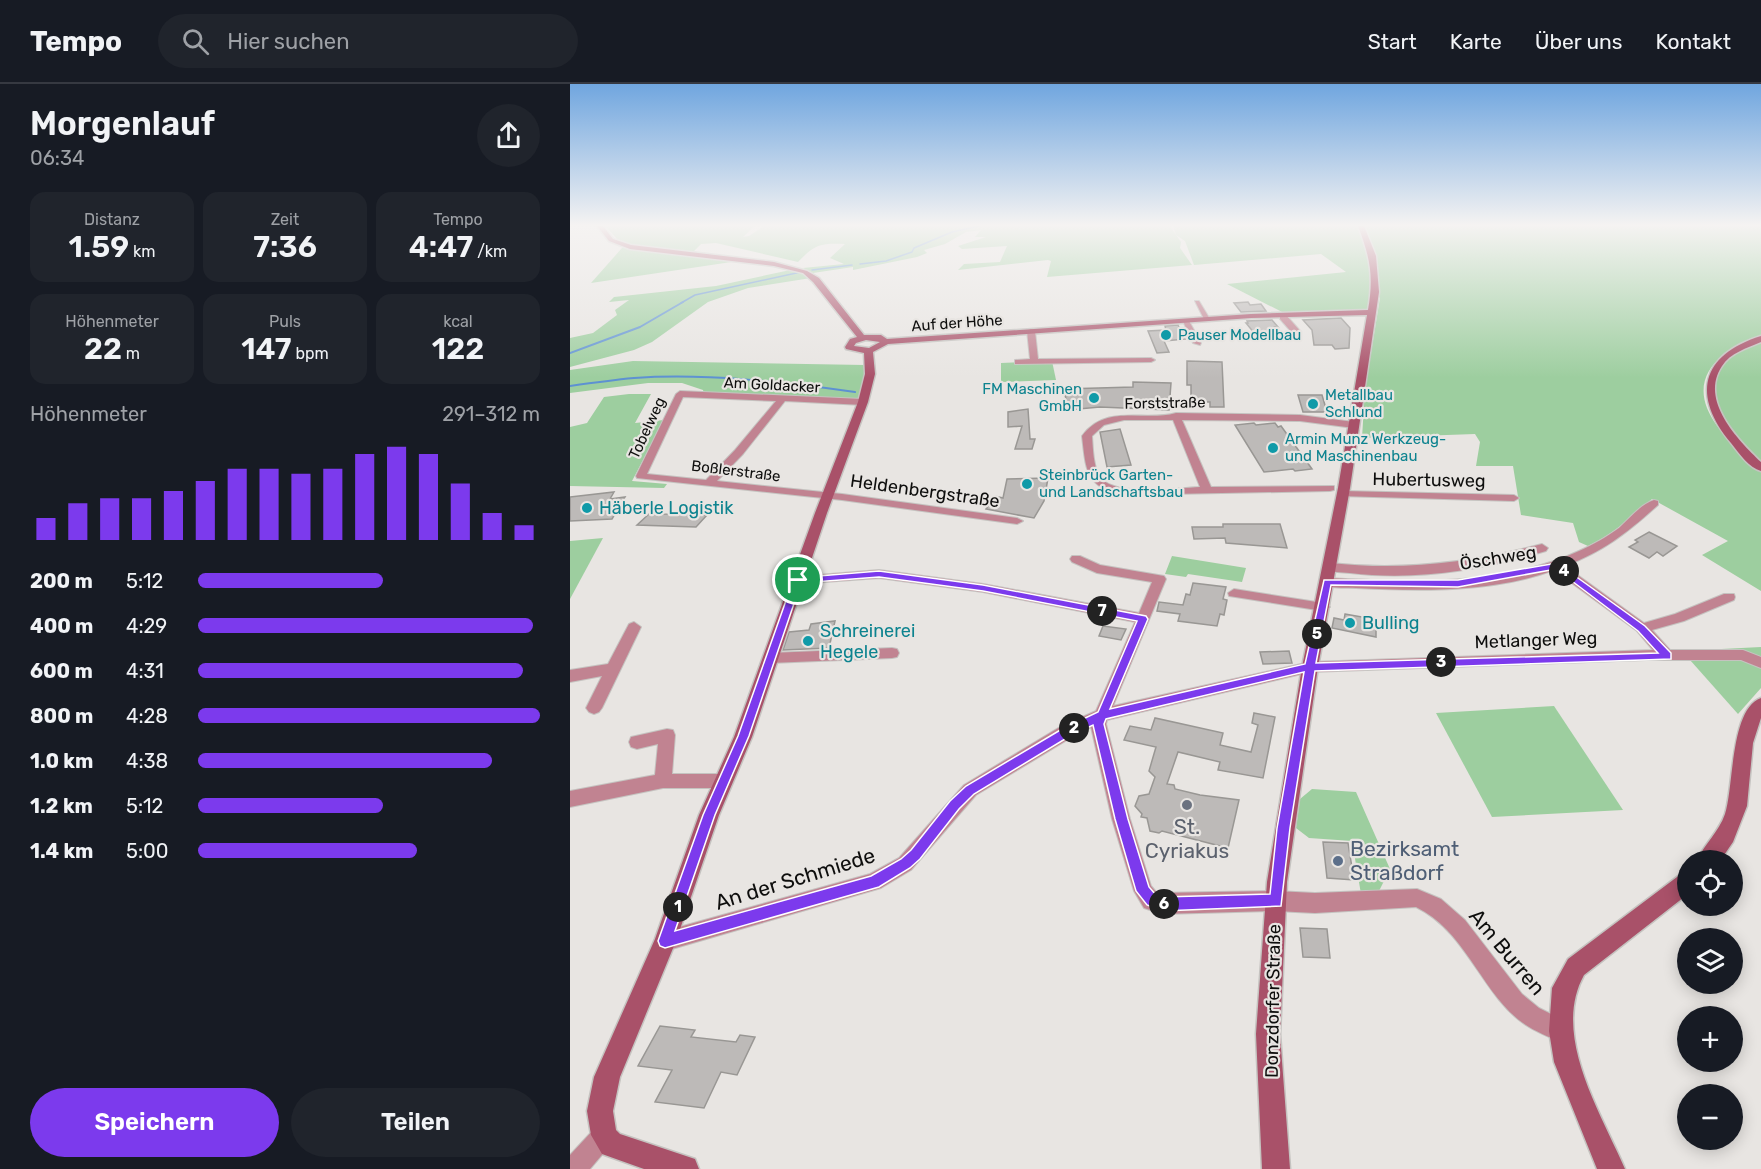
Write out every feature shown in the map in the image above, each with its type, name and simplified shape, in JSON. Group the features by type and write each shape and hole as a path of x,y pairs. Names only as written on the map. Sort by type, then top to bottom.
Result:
{"street":[{"path":"811,277 862,338"},
{"name":"Donzdorfer Straße","path":"1276,1169 1268,1034 1283,828 1310,667 1343,494 1374,302 1375,277"},
{"path":"1197,302 1208,319"},
{"name":"Auf der Höhe","path":"885,342 1208,319 1372,312"},
{"path":"1283,316 1298,334"},
{"path":"1185,321 1197,343"},
{"path":"1031,331 1034,362"},
{"path":"878,337 885,342 882,346 868,350 854,350 849,347 851,343 862,338 878,337"},
{"path":"1759,341 1726,355 1714,368 1709,389 1716,415 1723,426 1761,468"},
{"path":"685,1169 611,1145 604,1135 600,1111 607,1077 665,941 724,781 744,736 827,497 863,402 871,364 868,350"},
{"path":"1018,362 1151,360"},
{"name":"Am Goldacker","path":"680,394 863,402"},
{"name":"Tobelweg","path":"641,476 680,394"},
{"path":"709,483 739,452 782,399"},
{"path":"1176,416 1207,490"},
{"name":"Forststraße","path":"1330,488 1121,492 1106,489 1098,484 1093,474 1087,436 1095,424 1109,419 1176,416 1300,418 1354,425"},
{"name":"Boßlerstraße","path":"641,476 827,497"},
{"name":"Hubertusweg","path":"1343,494 1514,498"},
{"name":"Heldenbergstraße","path":"827,497 842,497 1017,521"},
{"name":"Öschweg","path":"1328,574 1458,584 1557,566 1607,544 1631,526 1654,503"},
{"path":"1328,574 1452,567 1497,561 1542,548"},
{"path":"1076,559 1097,569 1160,579 1102,715"},
{"path":"1557,566 1642,628 1667,656"},
{"path":"798,580 879,574 983,588 1143,619"},
{"path":"1234,593 1323,607"},
{"path":"1642,628 1679,618 1729,597"},
{"path":"594,708 634,627"},
{"path":"770,658 892,653"},
{"name":"Metlanger Weg","path":"1310,667 1667,656 1743,656 1761,663"},
{"name":"An der Schmiede","path":"665,941 874,882 905,864 970,790 1066,732 1102,715 1310,667"},
{"path":"570,676 613,669"},
{"path":"1717,850 1732,821 1753,735 1753,715 1761,705"},
{"name":"Am Burren","path":"1102,715 1098,724 1106,762 1143,891 1151,900 1162,904 1276,901 1315,903 1417,898 1434,906 1458,927 1515,1001 1531,1016 1561,1031"},
{"path":"637,741 667,735 663,781"},
{"path":"570,799 663,781 724,781"},
{"path":"1611,1169 1606,1152 1566,1062 1561,1031 1564,988 1576,967 1677,889"},
{"path":"574,1169 604,1135"}],"green space":[{"path":"597,277 634,277 591,283"},
{"path":"760,277 811,278 748,288 708,302 652,342 634,350 570,367 570,338 593,333 617,315 615,310 629,300 609,302 614,297 716,286"},
{"path":"1300,277 1761,277 1761,337 1737,346 1716,361 1705,382 1704,394 1707,408 1717,426 1761,471 1761,591 1702,555 1728,541 1652,499 1614,531 1588,546 1579,542 1573,523 1521,515 1513,466 1476,466 1480,442 1475,434 1362,438 1365,389 1380,298 1375,292 1371,291 1367,309 1286,314 1227,284"},
{"path":"1761,341 1761,462 1730,428 1716,400 1715,386 1718,372 1728,359"},
{"path":"633,361 869,366 859,400 704,394 703,390 682,383 648,383 570,393 570,370"},
{"path":"1052,361 1056,380 1001,382 1001,363"},
{"path":"651,394 635,423 664,420 632,481 667,484 664,488 570,486 570,427 587,423 604,397"},
{"path":"603,538 570,599 570,541"},
{"path":"1172,556 1246,568 1242,582 1188,574 1186,577 1165,574"},
{"path":"1761,647 1761,688 1738,714 1682,651"},
{"path":"1554,706 1623,810 1492,817 1436,713"},
{"path":"1312,789 1356,792 1390,869 1377,895 1361,894 1352,841 1309,838 1296,828 1300,799"}],"building":[{"path":"1248,302 1250,305 1261,304 1266,311 1241,312 1234,303"},
{"path":"1341,318 1350,328 1349,348 1335,349 1332,345 1314,345 1312,330 1303,320"},
{"path":"1272,320 1278,327 1274,327 1282,337 1259,339 1246,323 1247,321"},
{"name":"Pauser Modellbau","path":"1178,325 1185,339 1164,341 1169,352 1157,353 1148,331 1166,330 1165,326"},
{"path":"1187,361 1222,362 1224,407 1210,407 1210,402 1191,402 1191,385 1187,385"},
{"path":"1133,382 1171,383 1169,410 1100,407 1068,410 1064,389 1133,387"},
{"name":"Metallbau Schlund","path":"1298,395 1322,395 1327,412 1303,412"},
{"path":"1028,409 1030,439 1035,439 1032,449 1015,449 1022,426 1008,427 1008,412"},
{"name":"Armin Munz Werkzeug- und Maschinenbau","path":"1254,423 1256,425 1275,423 1278,427 1281,426 1312,469 1264,472 1235,425"},
{"path":"1120,429 1131,465 1107,467 1100,432"},
{"path":"1048,478 1044,501 1034,518 986,509 995,496 1003,498 1007,479"},
{"name":"Häberle Logistik","path":"614,492 610,499 625,497 612,519 570,521 570,497"},
{"path":"650,513 707,515 696,527 637,525"},
{"path":"1223,524 1280,524 1287,548 1226,543 1225,538 1194,539 1192,527 1223,527"},
{"path":"1649,532 1677,546 1663,556 1657,552 1649,558 1629,547 1638,542 1635,540"},
{"path":"1193,583 1226,587 1223,599 1227,600 1224,615 1220,614 1217,626 1178,621 1180,614 1157,611 1159,602 1183,605 1186,594 1190,595"},
{"name":"Bulling","path":"1345,614 1368,618 1367,625 1376,627 1376,637 1332,628 1334,618 1344,620"},
{"name":"Schreinerei Hegele","path":"835,621 829,648 783,650 789,632 809,630 811,624"},
{"path":"1103,626 1126,629 1121,640 1099,636"},
{"path":"1289,651 1292,663 1263,664 1260,652"},
{"path":"1254,713 1275,717 1263,778 1218,770 1220,762 1178,752 1167,784 1174,785 1175,789 1200,795 1239,800 1228,848 1162,831 1159,833 1150,831 1147,818 1141,817 1142,814 1135,806 1139,796 1149,794 1155,777 1149,771 1156,747 1124,740 1130,726 1151,730 1155,718 1223,733 1220,745 1251,752 1258,725 1252,723"},
{"name":"Bezirksamt Straßdorf","path":"1323,842 1348,843 1354,880 1327,878"},
{"path":"1300,928 1327,929 1330,958 1303,957"},
{"path":"660,1026 695,1030 691,1037 736,1042 740,1035 755,1037 737,1075 721,1072 704,1108 655,1102 672,1070 638,1066"}],"waterway":[{"path":"681,303 695,295 780,277"},
{"path":"570,353 640,327 683,302"},
{"path":"570,386 634,378 689,377 773,382 855,392"}],"place":[{"name":"Pauser Modellbau","path":"1166,335"},
{"name":"FM Maschinen GmbH","path":"1094,398"},
{"name":"Metallbau Schlund","path":"1313,404"},
{"name":"Armin Munz Werkzeug- und Maschinenbau","path":"1273,448"},
{"name":"Steinbrück Garten- und Landschaftsbau","path":"1027,484"},
{"name":"Häberle Logistik","path":"587,508"},
{"name":"Bulling","path":"1350,623"},
{"name":"Schreinerei Hegele","path":"808,641"},
{"name":"St. Cyriakus","path":"1187,805"},
{"name":"Bezirksamt Straßdorf","path":"1338,861"}],"route":[{"path":"798,580 744,736 709,815 665,941 874,882 905,864 970,790 1066,732 1102,715 1310,667 1667,656 1642,628 1557,566 1458,584 1327,582 1310,667 1283,828 1276,901 1162,904 1151,900 1143,891 1121,819 1098,724 1102,715 1123,667 1143,619 983,588 879,574 798,580"}]}
